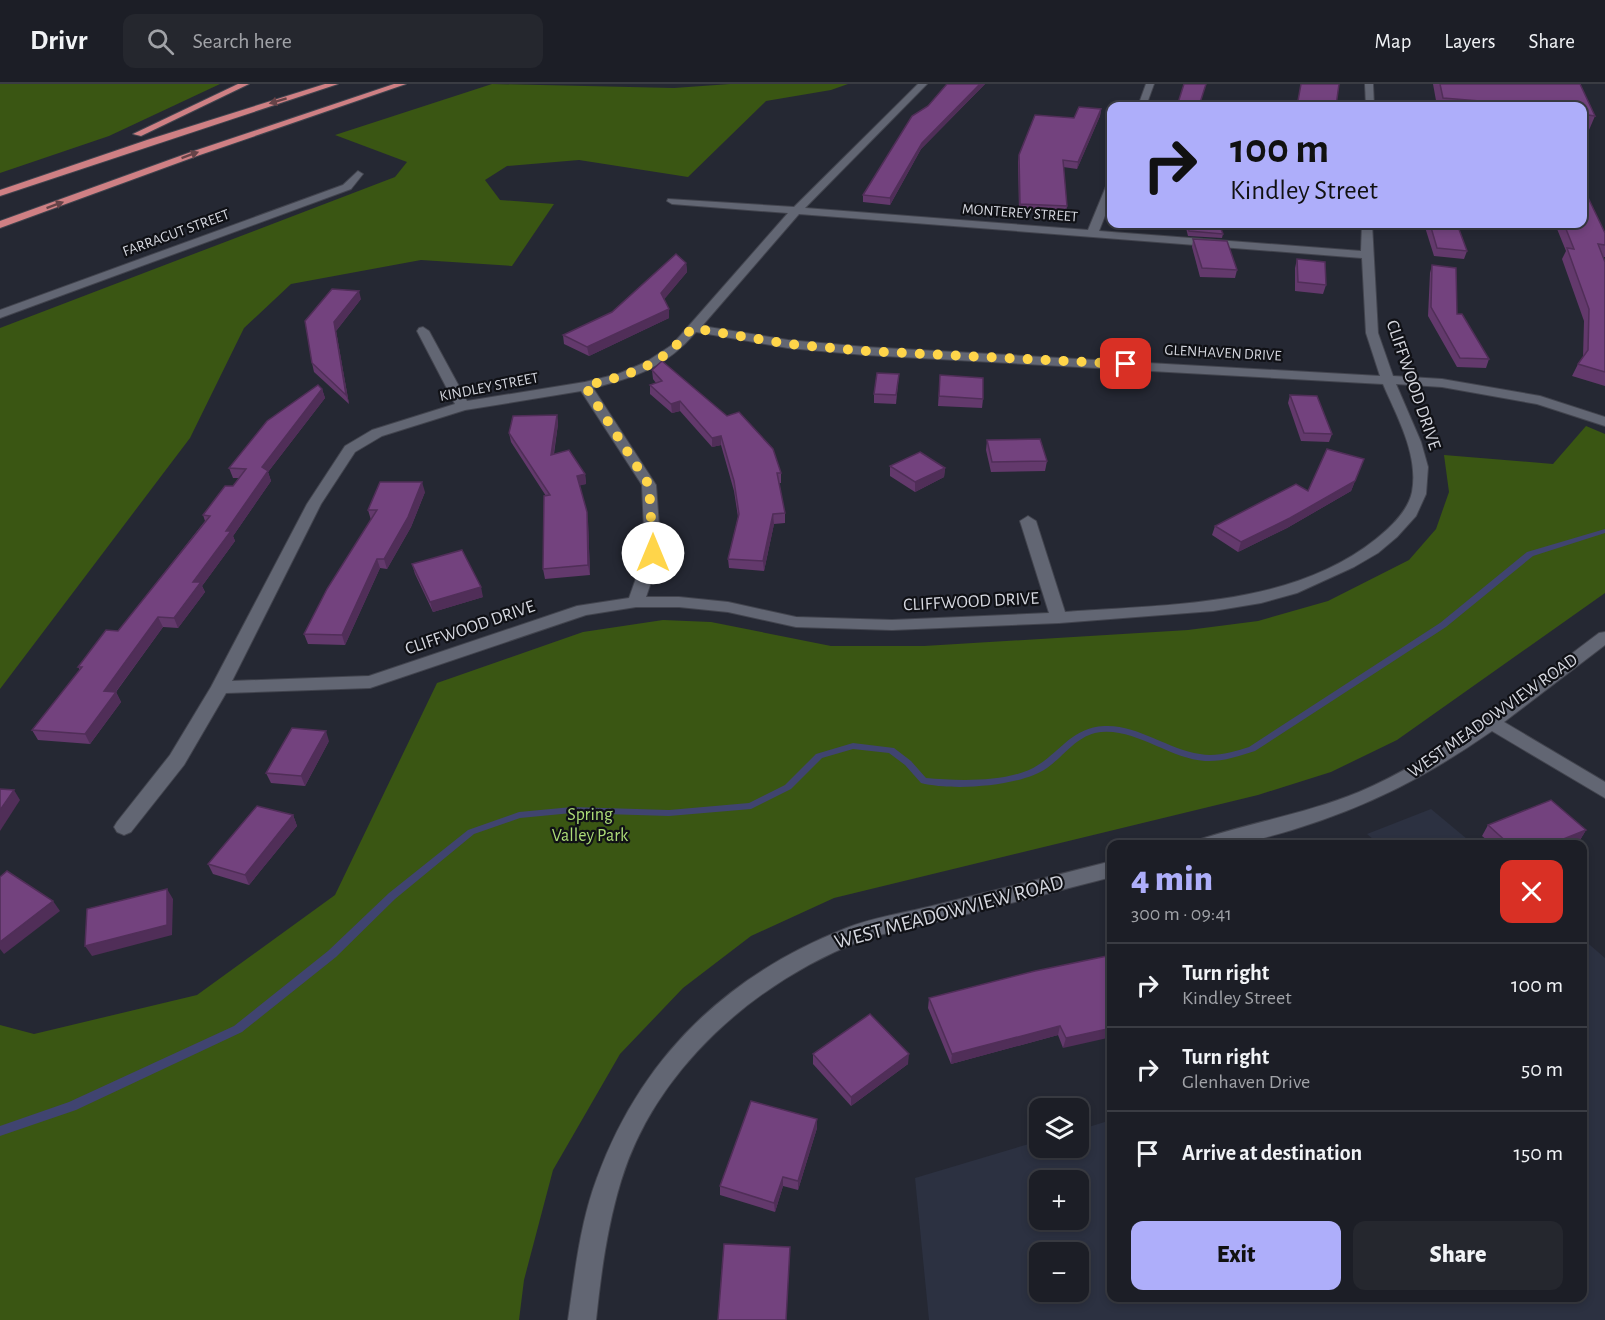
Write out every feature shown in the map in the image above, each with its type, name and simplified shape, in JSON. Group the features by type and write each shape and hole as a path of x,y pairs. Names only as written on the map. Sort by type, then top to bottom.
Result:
{"highway":[{"path":"0,185 153,128 245,84"},
{"path":"0,193 150,142 334,84"},
{"path":"0,225 194,154 402,84"}],"street":[{"name":"KINDLEY STREET","path":"124,827 177,760 219,687 314,504 350,449 377,434 462,406 585,386 651,365 676,348 796,211 923,84"},
{"path":"1143,102 1150,84"},
{"path":"1369,84 1370,102"},
{"name":"FARRAGUT STREET","path":"0,314 347,187 358,174"},
{"path":"1092,234 1107,196"},
{"name":"MONTEREY STREET","path":"672,201 1367,255"},
{"name":"CLIFFWOOD DRIVE","path":"219,687 370,682 583,610 636,602 679,602 728,607 796,622 892,625 1059,618 1213,606 1291,590 1348,564 1372,550 1392,534 1408,516 1419,494 1421,467 1414,442 1387,378 1372,333 1367,228"},
{"name":"GLENHAVEN DRIVE","path":"692,328 788,344 865,351 1442,382 1540,400 1605,422"},
{"path":"423,332 462,406"},
{"path":"585,386 649,485 653,553 636,602"},
{"path":"1028,521 1059,618"},
{"name":"WEST MEADOWVIEW ROAD","path":"1223,840 1319,815 1360,799 1414,773 1491,722 1605,637"},
{"path":"1491,722 1605,791"},
{"name":"WEST MEADOWVIEW ROAD","path":"582,1320 595,1230 611,1173 637,1115 661,1076 698,1034 743,993 783,967 854,934 1107,870"}],"shaded area":[{"path":"1431,809 1468,840 1374,840 1367,834"},
{"path":"1587,942 1605,958 1605,1320 929,1320 915,1178 1029,1144 1029,1158 1089,1158 1089,1127 1107,1121 1107,1302 1587,1302"}],"green space":[{"path":"0,84 220,84 109,136 0,173"},
{"path":"492,84 674,88 730,84 848,84 831,90 766,101 688,177 579,160 507,166 485,180 500,200 554,204 512,266 421,260 291,284 244,328 190,438 0,689 0,328 395,177 407,162 335,135"},
{"name":"Spring Valley Park","path":"1586,426 1605,434 1605,593 1397,740 1331,772 1258,795 834,898 751,936 683,988 620,1054 553,1170 524,1280 519,1320 0,1320 0,1025 34,1034 197,995 335,895 437,683 583,632 663,620 711,622 831,646 924,646 1188,630 1258,621 1328,601 1409,560 1436,529 1449,492 1444,455 1553,464"}],"building":[{"path":"947,84 980,84 922,143 890,198 863,195 912,116 928,106"},
{"path":"1184,84 1206,84 1200,102 1178,102"},
{"path":"1301,84 1339,84 1337,102 1298,102"},
{"path":"1440,84 1580,84 1595,116 1587,115 1587,102 1492,102 1443,98"},
{"path":"1079,107 1101,109 1078,162 1063,160 1067,206 1020,204 1019,155 1035,115 1074,118"},
{"path":"1587,195 1605,233 1605,245 1598,244 1605,262 1605,372 1578,364 1588,350 1589,309 1567,248 1574,249 1566,228 1587,228"},
{"path":"1188,228 1221,228 1223,234 1189,231"},
{"path":"1431,228 1458,228 1467,251 1437,248"},
{"path":"1193,239 1227,241 1237,270 1202,268"},
{"path":"676,254 686,263 661,293 669,309 587,347 563,335 612,312"},
{"path":"1297,259 1325,262 1326,285 1298,282"},
{"path":"1432,265 1456,268 1457,314 1462,314 1489,359 1460,358 1431,307"},
{"path":"332,289 359,291 334,322 346,395 312,363 305,321"},
{"path":"662,361 727,416 739,412 773,449 781,473 777,473 785,513 773,514 763,561 728,559 739,514 734,481 721,436 712,438 680,401 671,404 650,385 662,381 652,370"},
{"path":"877,373 899,374 896,395 874,394"},
{"path":"940,375 983,378 983,399 939,396"},
{"path":"318,385 322,389 262,467 268,471 226,531 231,531 193,582 201,582 174,618 158,617 104,691 116,692 85,734 32,730 82,667 78,667 106,630 118,631 210,516 203,515 225,486 233,486 246,469 229,468 267,421"},
{"path":"1290,395 1317,396 1332,434 1304,433"},
{"path":"557,415 551,455 569,450 585,474 577,476 587,512 588,565 543,569 544,496 550,495 509,433 513,416"},
{"path":"1040,439 1047,461 992,462 987,440"},
{"path":"1327,449 1364,459 1355,481 1290,518 1241,542 1215,526 1296,484 1308,491"},
{"path":"920,452 945,468 915,482 890,466"},
{"path":"380,482 422,482 408,517 384,559 377,559 342,635 304,634 327,589 377,510 368,510"},
{"path":"462,550 481,587 430,602 412,564"},
{"path":"292,728 326,731 301,776 266,773"},
{"path":"0,789 14,790 0,810"},
{"path":"1551,800 1586,830 1561,840 1505,840 1488,825"},
{"path":"257,806 293,815 245,875 208,864"},
{"path":"7,871 53,901 0,942 0,877"},
{"path":"167,889 167,925 85,946 87,909"},
{"path":"1107,956 1107,1029 1066,1038 1060,1026 952,1054 929,998 1035,971"},
{"path":"870,1014 909,1054 851,1097 813,1054"},
{"path":"751,1101 817,1119 798,1181 783,1177 774,1203 720,1186"},
{"path":"724,1244 790,1247 786,1320 718,1320"}],"waterway":[{"path":"0,1131 72,1106 238,1029 332,954 392,896 471,832 519,815 572,810 669,813 751,806 788,787 819,756 853,746 891,750 908,763 924,781 951,783 994,781 1033,772 1074,740 1095,730 1107,729 1131,733 1199,757 1219,757 1239,753 1252,749 1443,625 1530,554 1605,531"}],"route":[{"path":"653,553 653,519 649,485 585,386 651,365 676,348 692,328 788,344 865,351 1126,364"}]}
